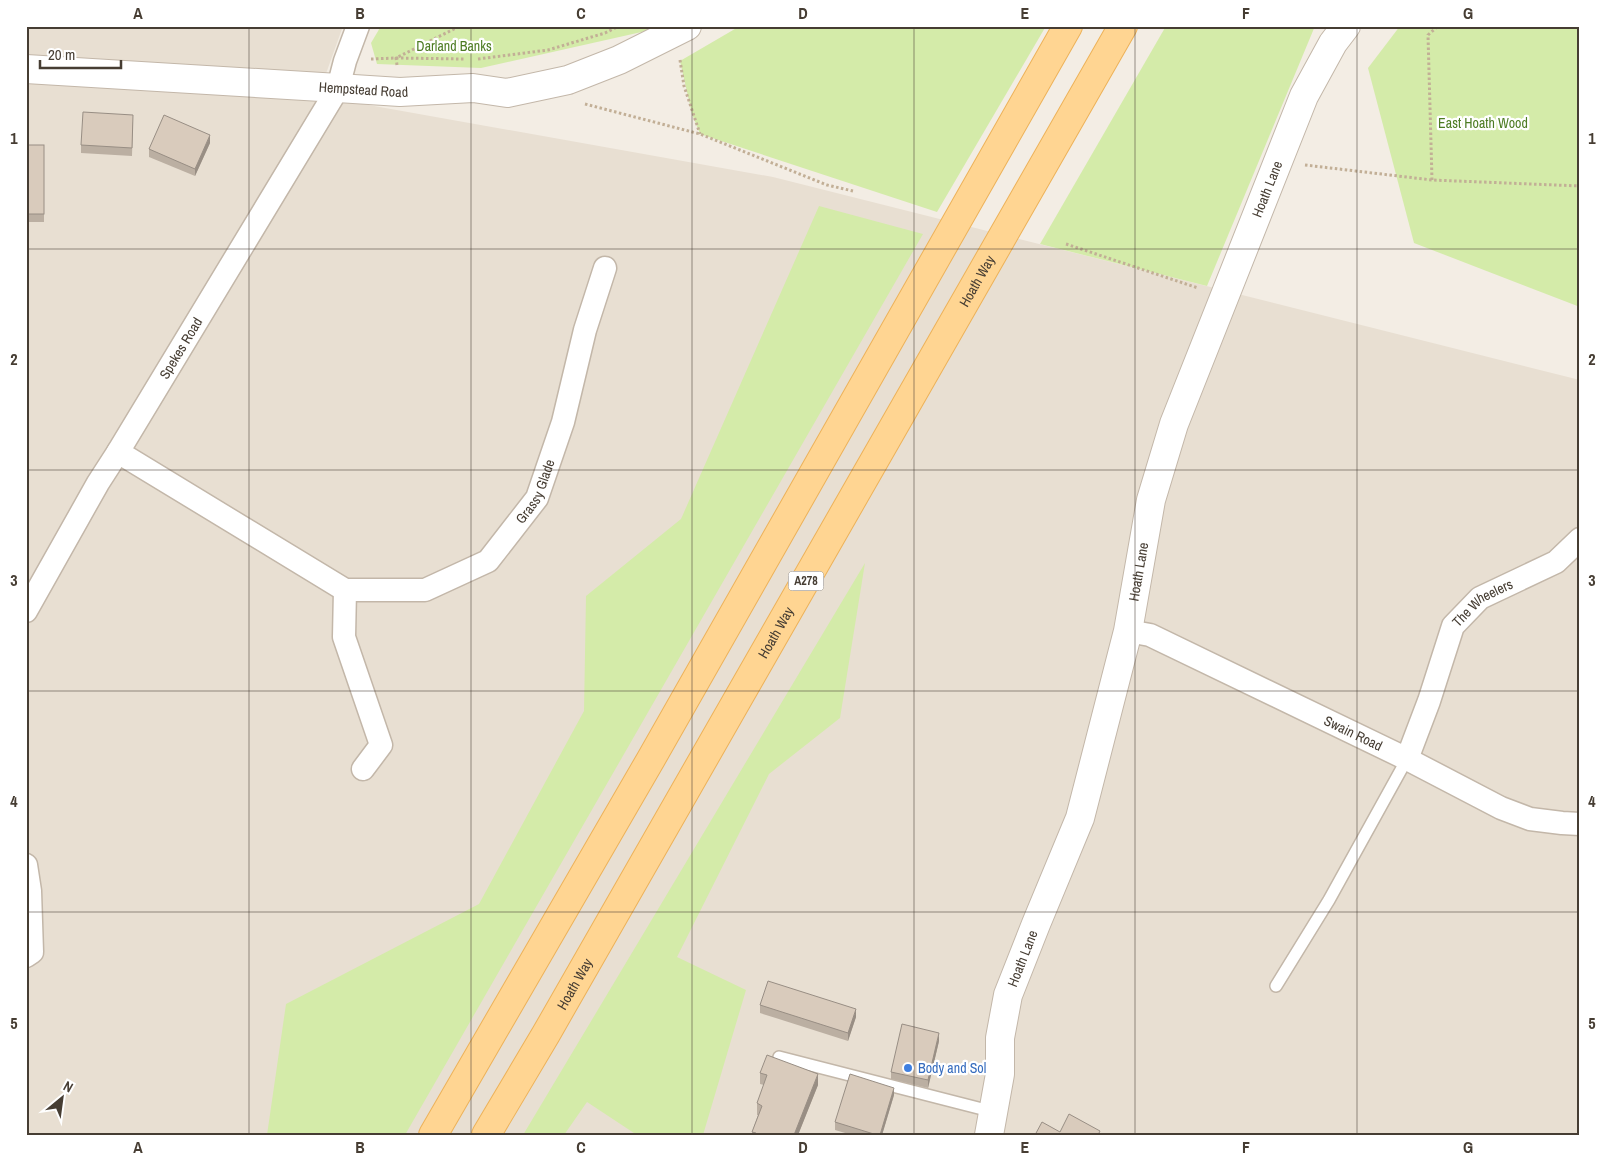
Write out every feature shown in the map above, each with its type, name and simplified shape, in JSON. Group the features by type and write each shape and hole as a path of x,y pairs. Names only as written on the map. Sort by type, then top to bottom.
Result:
{"main road":[{"path":"433,1135 651,759 1068,26"},
{"name":"Hoath Way","path":"486,1135 551,1025 1123,26"}],"street":[{"name":"Spekes Road","path":"26,611 98,483 338,88 345,61 358,26"},
{"name":"Hoath Lane","path":"991,1123 1000,1074 1000,1038 1008,996 1080,818 1128,631 1151,500 1174,424 1304,96 1333,43 1346,26"},
{"name":"Hempstead Road","path":"26,69 400,92 473,88 507,92 568,80 619,60 681,29"},
{"name":"Grassy Glade","path":"345,590 425,590 488,561 537,498 563,422 585,330 605,268"},
{"path":"118,452 345,590 344,637 381,745 363,769"},
{"name":"The Wheelers","path":"1407,759 1429,701 1453,626 1480,598 1556,562 1580,539"},
{"name":"Swain Road","path":"1128,631 1150,635 1407,759 1508,811 1530,819 1562,824 1580,824"},
{"path":"26,865 30,891 32,952 26,956"}],"lane":[{"path":"1276,986 1329,900 1407,759"},
{"path":"780,1057 991,1123"}],"path":[{"path":"396,58 460,26"},
{"path":"474,59 548,50 605,33 619,26"},
{"path":"1432,180 1428,35 1438,26"},
{"path":"681,29 684,86 700,134"},
{"path":"345,61 396,58 464,59"},
{"path":"396,58 400,92"},
{"path":"582,103 700,134 827,184 853,191"},
{"path":"1275,171 1305,165 1432,180 1580,186"},
{"path":"1066,244 1225,297"}],"shaded area":[{"path":"26,26 343,26 318,96 773,177 1580,380 1580,1135 26,1135"}],"green space":[{"name":"Darland Banks","path":"381,26 654,26 646,31 481,68 377,64 371,43"},
{"path":"740,26 1046,26 937,212 700,134 692,114 680,61"},
{"path":"1166,26 1315,26 1207,286 1040,244"},
{"name":"East Hoath Wood","path":"1400,26 1580,26 1580,307 1414,243 1368,68"},
{"path":"819,206 923,234 405,1135 267,1135 286,1004 479,904 584,711 586,596 681,519"},
{"path":"865,563 840,718 769,774 677,957 746,990 703,1135 637,1135 587,1102 564,1135 523,1135"}],"building":[{"path":"83,112 133,115 132,148 81,145"},
{"path":"164,115 210,135 195,169 149,149"},
{"path":"26,145 44,145 44,214 26,214"},
{"path":"768,981 856,1009 848,1033 760,1005"},
{"path":"902,1024 939,1033 928,1080 891,1072"},
{"path":"767,1055 818,1074 794,1135 755,1135 756,1133 752,1132 762,1106 757,1103 767,1075 760,1073"},
{"path":"850,1074 894,1088 880,1135 835,1122"},
{"path":"1069,1114 1100,1131 1098,1135 1035,1135 1042,1122 1060,1132"}],"place":[{"name":"Body and Sol","path":"908,1068"}]}
